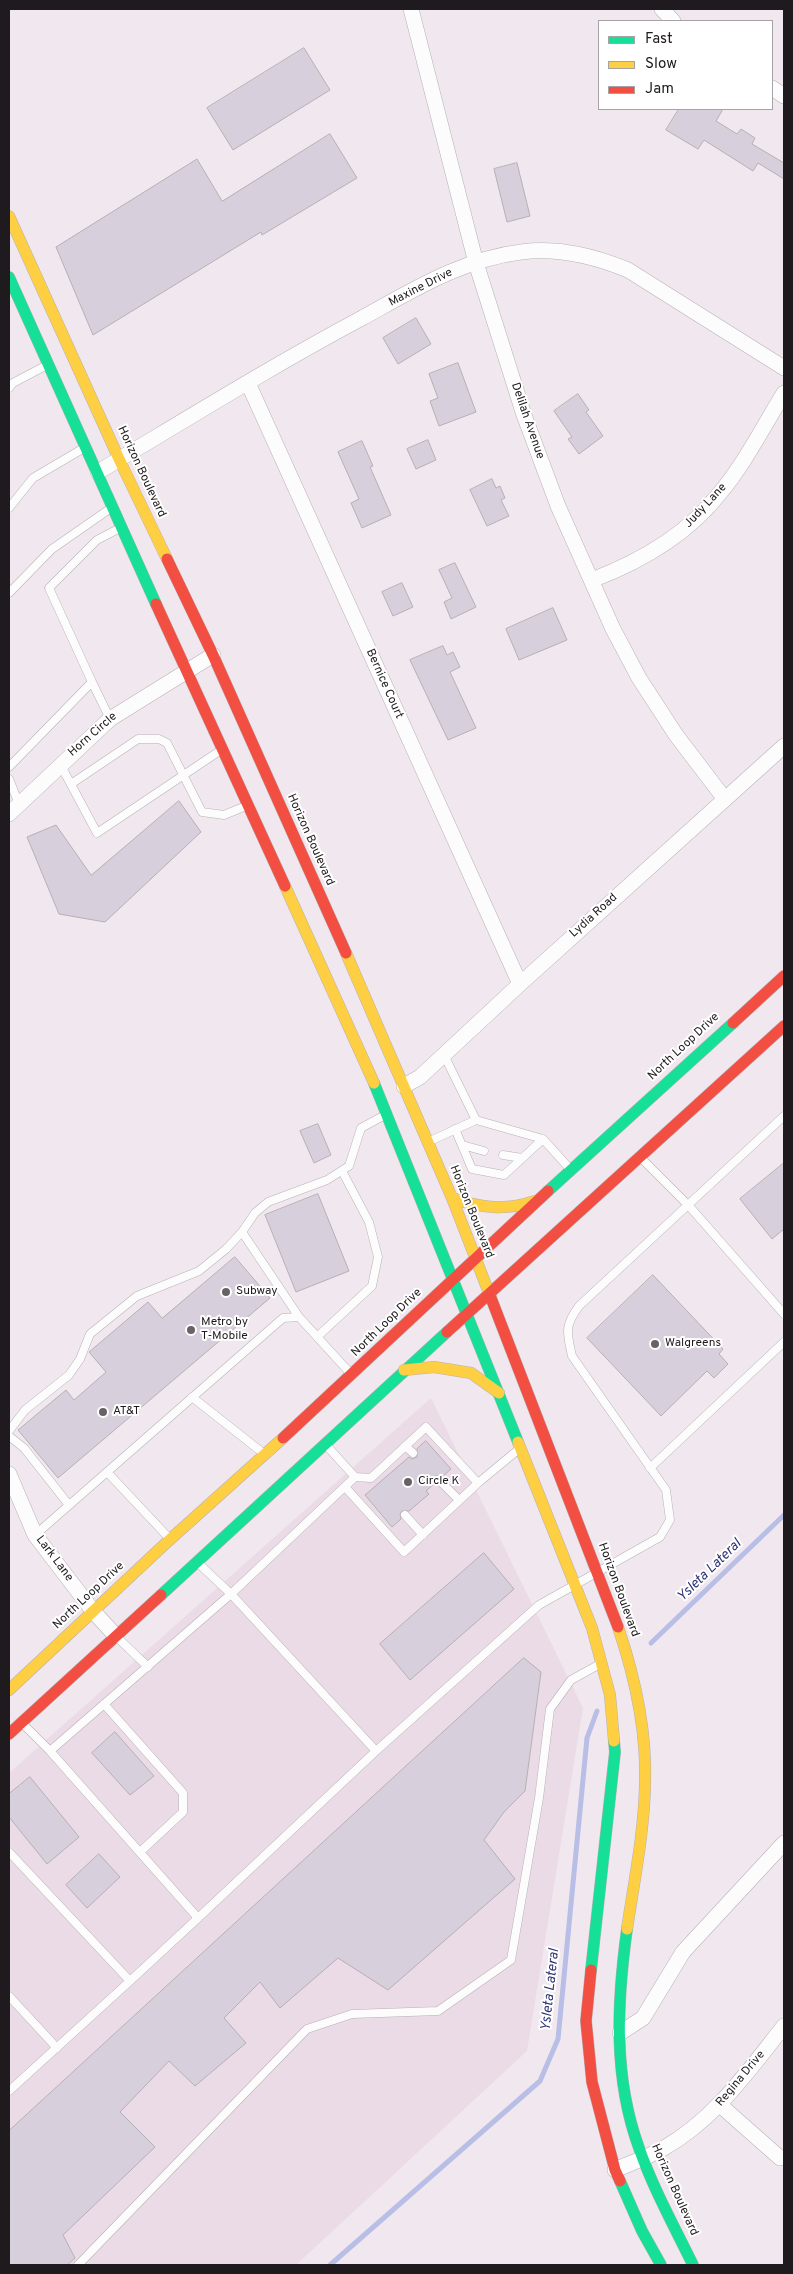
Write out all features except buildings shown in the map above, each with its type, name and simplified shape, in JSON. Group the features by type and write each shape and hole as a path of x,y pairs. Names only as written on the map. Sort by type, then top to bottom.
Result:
{"main road":[{"name":"Horizon Boulevard","path":"9,216 119,459 213,655 404,1086 452,1198 619,1629 645,1739 644,1807 620,1983 619,2048 627,2100 642,2158 693,2265"},
{"path":"9,277 186,671 325,971 388,1114 592,1628 610,1695 615,1752 586,2021 592,2082 615,2170 642,2231 661,2265"},
{"path":"222,750 237,753"},
{"path":"253,773 264,786 274,793"},
{"name":"North Loop Drive","path":"9,1690 170,1539 352,1375 453,1278 784,976"},
{"path":"9,1734 114,1635 404,1370 784,1026"},
{"path":"452,1198 472,1206 488,1209 510,1208 540,1199"},
{"path":"404,1370 434,1366 471,1373 499,1393"}],"street":[{"name":"Delilah Avenue","path":"412,9 476,263 524,415 558,506 613,629 639,678 676,735 724,798"},
{"path":"662,9 672,20"},
{"path":"773,89 784,96"},
{"name":"Maxine Drive","path":"98,472 310,346 443,274 476,263 522,252 555,251 579,254 606,261 628,270 784,368"},
{"name":"Bernice Court","path":"248,384 520,984"},
{"name":"Judy Lane","path":"592,580 623,568 653,552 680,533 702,514 740,466 784,393"},
{"name":"Horn Circle","path":"14,809 110,719 213,655"},
{"name":"Lydia Road","path":"404,1086 420,1077 724,798 784,746"},
{"name":"Lark Lane","path":"9,1474 35,1535 93,1611 114,1635"},
{"path":"620,2032 643,2018 683,1952 784,1843"},
{"name":"Regina Drive","path":"615,2170 663,2149 720,2105 784,2026"},
{"path":"720,2105 780,2158"}],"lane":[{"path":"9,388 13,383 49,364"},
{"path":"9,508 33,478 87,447"},
{"path":"9,593 52,549 113,507"},
{"path":"110,719 49,588 96,540 122,527"},
{"path":"9,767 92,682"},
{"path":"71,784 138,739 159,739 167,743 202,812 224,815 248,805"},
{"path":"60,764 97,833 222,750"},
{"path":"9,779 14,809"},
{"path":"444,1055 476,1120"},
{"path":"9,1431 25,1410 68,1374 80,1359 90,1334 137,1296 199,1271 226,1249 242,1232 255,1213 268,1202 327,1180 349,1166 361,1128 388,1114"},
{"path":"9,2091 130,1981 376,1751 539,1605 660,1537 670,1520 666,1490 572,1356 566,1332 572,1315 579,1306 784,1116"},
{"path":"428,1142 476,1120 543,1139 572,1170"},
{"path":"455,1129 472,1169 504,1176 543,1139"},
{"path":"462,1145 484,1152"},
{"path":"503,1154 522,1158"},
{"path":"641,1157 689,1206 784,1314"},
{"path":"317,1337 372,1286 378,1257 369,1222 342,1171"},
{"path":"242,1232 299,1317 352,1375"},
{"path":"35,1535 283,1318 299,1317"},
{"path":"650,1468 784,1342"},
{"path":"192,1396 264,1454"},
{"path":"371,1478 426,1427 478,1483"},
{"path":"9,1436 24,1448 69,1505"},
{"path":"325,1443 355,1477 371,1478 378,1484"},
{"path":"405,1446 413,1453"},
{"path":"345,1487 404,1552 459,1500 520,1448"},
{"path":"106,1472 170,1539"},
{"path":"50,1751 231,1594 355,1477"},
{"path":"439,1480 459,1500"},
{"path":"405,1515 423,1535"},
{"path":"196,1561 231,1594 376,1751"},
{"path":"114,1635 148,1667"},
{"path":"78,2265 307,2029 352,2014 438,2011 511,1960 539,1798 550,1709 571,1680 601,1663"},
{"path":"104,1704 183,1793 183,1812 140,1852"},
{"path":"22,1723 50,1751 198,1918"},
{"path":"9,1852 130,1981"},
{"path":"9,1996 57,2048"}],"shaded area":[{"path":"431,1398 583,1708 527,2051 296,2265 9,2265 9,1773"}],"waterway":[{"name":"Ysleta Lateral","path":"651,1643 784,1515"},
{"name":"Ysleta Lateral","path":"330,2265 540,2081 558,2039 587,1738 597,1711"}],"traffic: fast":[{"path":"9,277 156,604"},
{"path":"548,1191 733,1023"},
{"path":"374,1083 518,1442"},
{"path":"161,1595 447,1332"},
{"path":"591,1970 615,1752 614,1741"},
{"path":"627,1929 620,2012 621,2067 625,2094 639,2148 664,2207 693,2265"},
{"path":"620,2181 642,2231 661,2265"}],"traffic: slow":[{"path":"9,216 119,459 167,559"},
{"path":"285,886 374,1083"},
{"path":"346,953 452,1198 491,1298"},
{"path":"452,1198 493,1207 514,1206 535,1201"},
{"path":"404,1370 434,1367 471,1373 499,1393"},
{"path":"9,1690 165,1544 283,1438"},
{"path":"518,1442 592,1628 610,1695 614,1741"},
{"path":"618,1627 630,1665 639,1705 645,1765 643,1821 627,1929"}],"traffic: jam":[{"path":"167,559 213,655 346,953"},
{"path":"156,604 285,886"},
{"path":"733,1023 784,976"},
{"path":"447,1332 784,1026"},
{"path":"283,1438 548,1191"},
{"path":"491,1298 618,1627"},
{"path":"9,1734 161,1595"},
{"path":"591,1970 586,2021 592,2082 615,2170 620,2181"}],"place":[{"name":"Subway","path":"226,1292"},
{"name":"Metro by T-Mobile","path":"191,1330"},
{"name":"Walgreens","path":"655,1344"},
{"name":"AT&T","path":"103,1412"},
{"name":"Circle K","path":"408,1482"}]}
